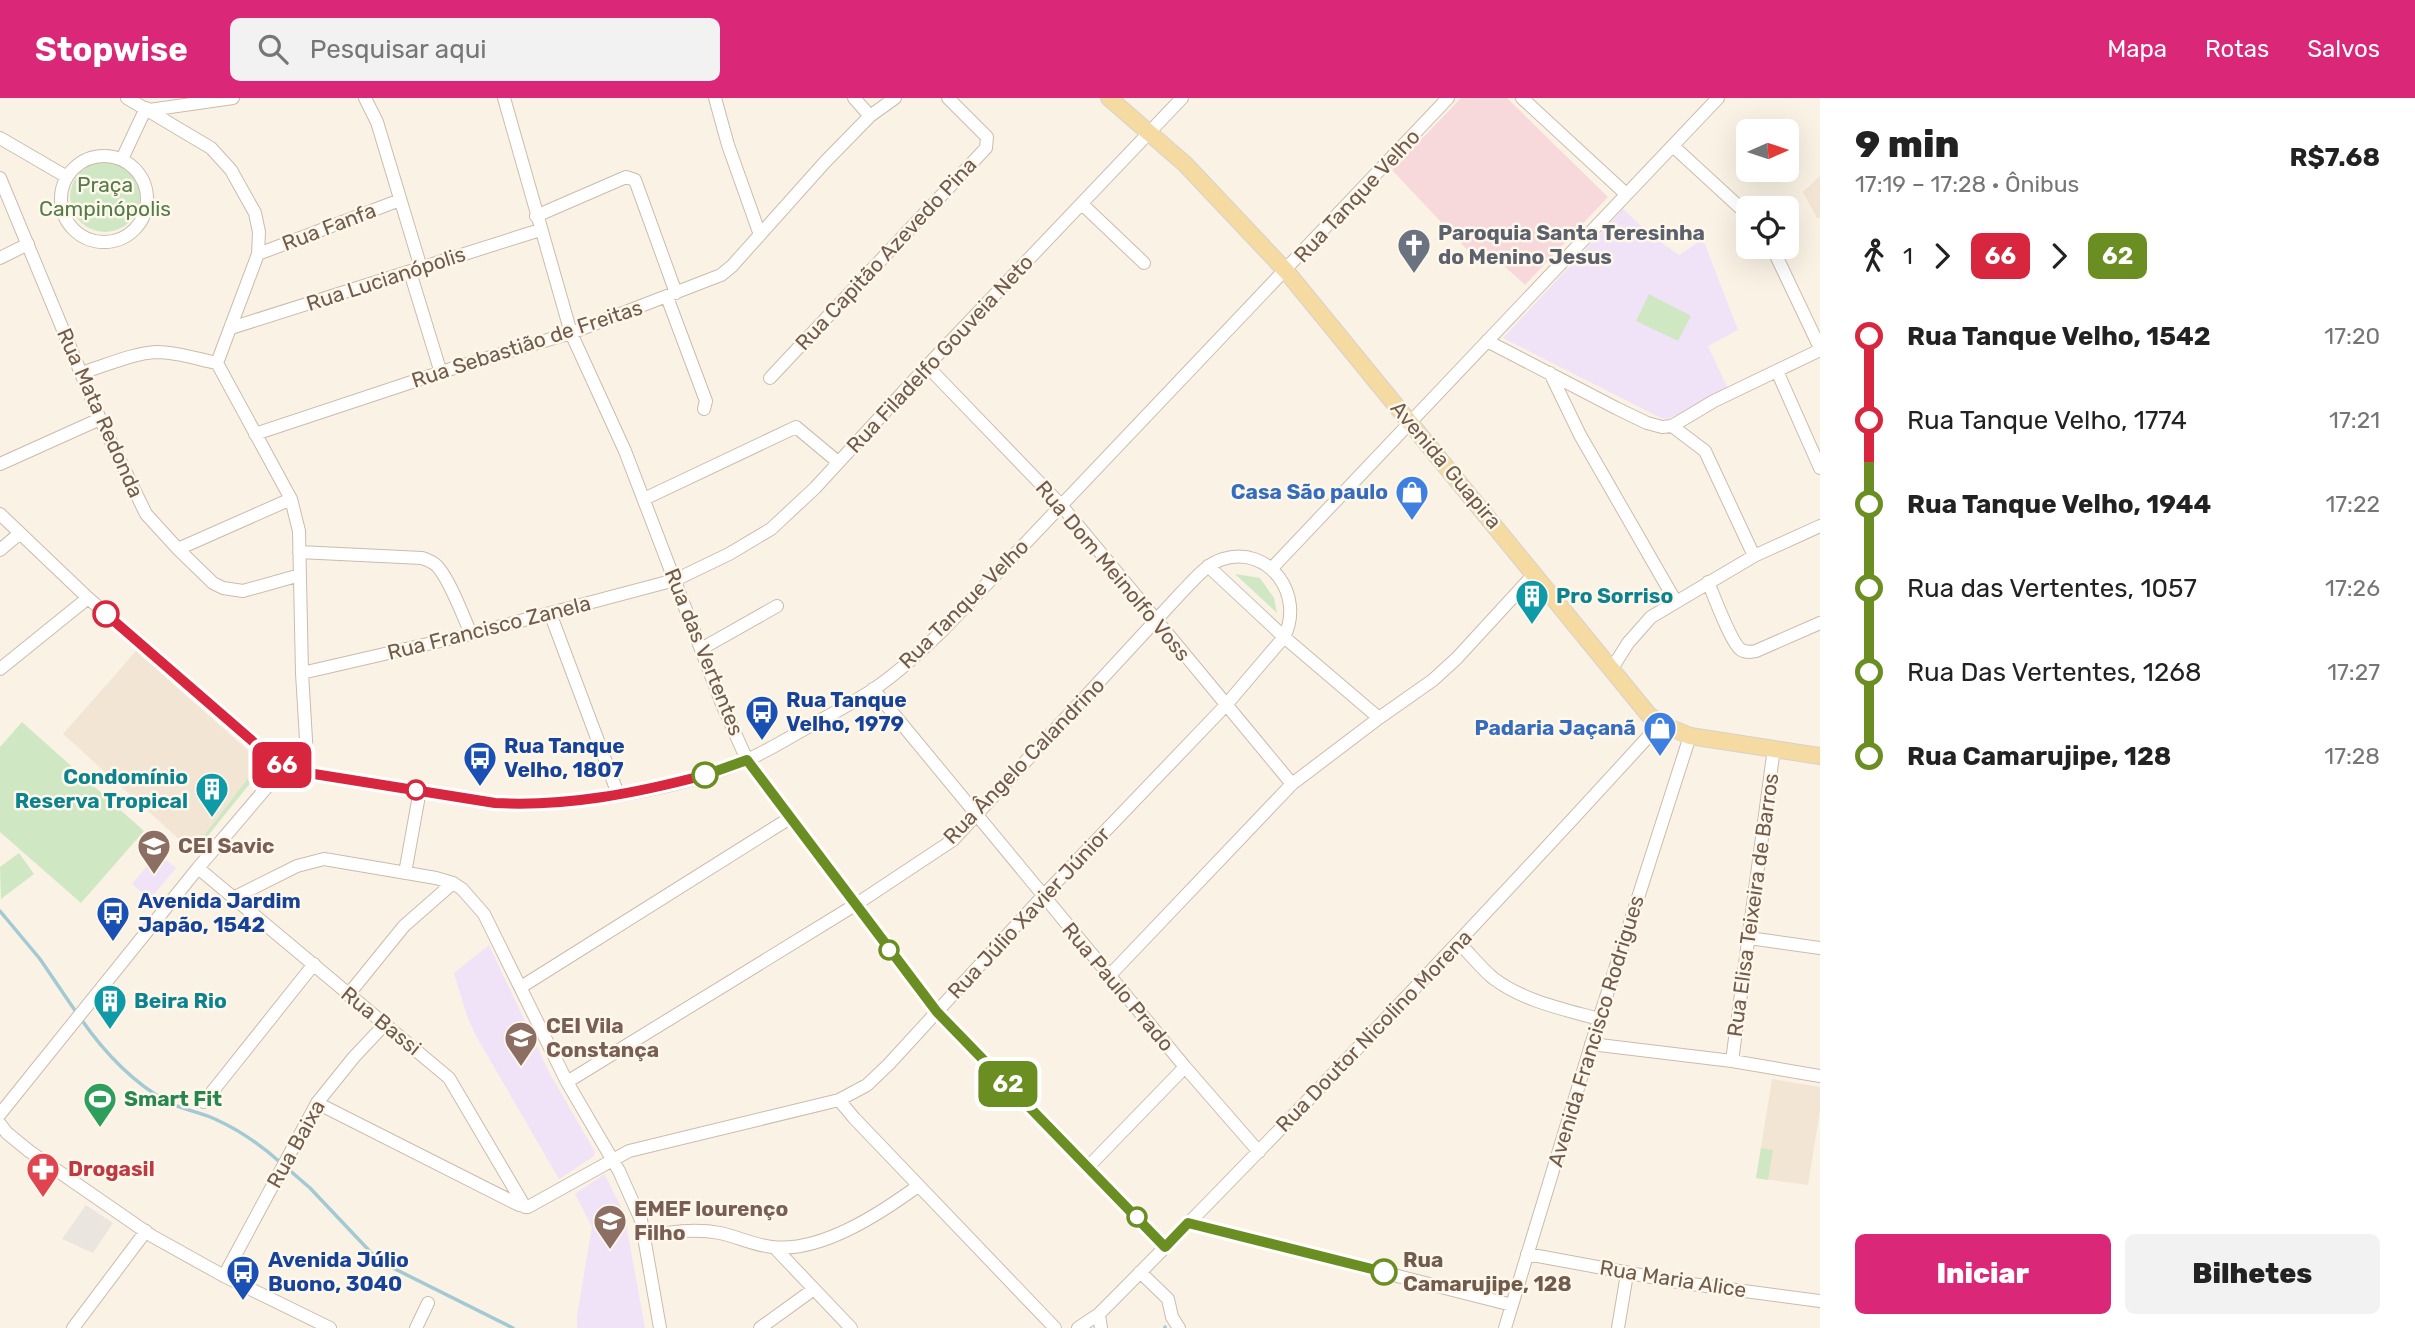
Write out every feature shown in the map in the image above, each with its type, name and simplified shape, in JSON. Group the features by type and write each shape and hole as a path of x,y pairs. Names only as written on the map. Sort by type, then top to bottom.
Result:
{"main road":[{"name":"Avenida Guapira","path":"1109,98 1151,132 1222,201 1286,271 1648,714 1659,723 1690,736 1820,756"}],"street":[{"path":"127,98 211,148 231,170 255,213 259,232 258,254 217,363"},
{"path":"147,109 233,98"},
{"path":"365,98 377,122 400,200 441,373"},
{"name":"Rua das Vertentes","path":"504,98 571,334 644,499 722,704 747,760 937,1012 1165,1247"},
{"path":"715,98 732,158 760,234"},
{"path":"854,98 870,116"},
{"name":"Rua Sebastião de Freitas","path":"255,434 571,334 721,275 870,116 895,98"},
{"name":"Rua Capitão Azevedo Pina","path":"770,378 986,148 987,137 948,98"},
{"name":"Rua Filadelfo Gouveia Neto","path":"675,580 729,554 771,529 793,511 926,366 1182,98"},
{"name":"Rua Tanque Velho","path":"0,514 88,598 229,722 284,766 308,773 495,803 519,804 551,803 618,794 713,773 747,760 873,689 908,663 943,630 1448,98"},
{"path":"1522,98 1626,194"},
{"path":"1272,568 1718,98"},
{"path":"122,159 147,109"},
{"path":"0,138 66,177"},
{"path":"1673,146 1736,204"},
{"path":"97,156 122,159 134,167 147,191 143,219 135,230 124,238 110,243 83,238 72,229 64,217 61,197 66,177 75,167 97,156"},
{"path":"536,216 626,177 635,180 706,401 704,409"},
{"name":"Rua Mata Redonda","path":"0,178 100,419 146,514 213,583 233,591 254,589 300,575"},
{"name":"Rua Fanfa","path":"258,254 400,200"},
{"path":"1082,204 1144,263"},
{"name":"Rua Lucianópolis","path":"231,328 540,230"},
{"path":"0,258 28,244"},
{"path":"1487,341 1647,423 1662,427 1672,426 1687,415 1820,349 1778,259"},
{"path":"81,373 156,352 217,363 291,499 299,531 302,673 308,773"},
{"name":"Rua Dom Meinolfo Voss","path":"926,366 1061,505 1292,784"},
{"path":"1777,370 1820,468"},
{"path":"1549,373 1580,435 1676,601"},
{"path":"0,464 100,419"},
{"path":"1672,426 1705,451 1754,556"},
{"path":"644,499 796,427 838,462"},
{"path":"178,549 291,499"},
{"path":"1611,670 1628,642 1645,623 1676,601 1754,556 1820,526"},
{"path":"0,550 19,534"},
{"path":"299,552 422,558 430,561 438,566 471,634"},
{"path":"1284,637 1291,619 1291,600 1284,582 1272,568 1256,560 1239,557 1222,559 1208,566 1284,637 1379,718"},
{"name":"Rua Ângelo Calandrino","path":"567,1082 855,905 940,849 966,828 1208,566"},
{"path":"1110,975 1292,784 1433,680 1457,658 1535,573"},
{"name":"Rua Francisco Zanela","path":"302,673 471,634 675,580"},
{"path":"1708,582 1735,642 1743,651 1749,653 1820,623"},
{"path":"0,669 88,598"},
{"path":"701,649 777,606"},
{"path":"550,613 618,794"},
{"name":"Rua Júlio Xavier Júnior","path":"522,1206 540,1202 612,1158 629,1151 839,1100 867,1085 890,1064 1043,896 1226,705 1284,637"},
{"name":"Rua Paulo Prado","path":"873,689 1185,1067 1259,1152"},
{"name":"Rua Doutor Nicolino Morena","path":"1077,1328 1099,1314 1259,1152 1459,943 1659,723"},
{"name":"Avenida Francisco Rodrigues","path":"1505,1328 1591,1044 1690,736"},
{"name":"Rua Elisa Teixeira de Barros","path":"1732,1061 1774,748"},
{"path":"0,1114 198,868 284,766"},
{"path":"405,873 420,790"},
{"path":"522,987 790,818"},
{"path":"233,898 311,861 324,859 453,883 472,899 484,914 567,1082 612,1158 633,1200 645,1236 660,1328"},
{"name":"Rua Bassi","path":"198,868 449,1078 522,1206"},
{"path":"348,995 404,926 453,883"},
{"path":"1749,938 1820,948"},
{"path":"1459,943 1491,976 1505,986 1529,998 1599,1019"},
{"path":"204,1102 314,964"},
{"name":"Rua Baixa","path":"224,1276 317,1102 385,1024"},
{"path":"1591,1044 1732,1061 1820,1076"},
{"path":"1088,1166 1185,1067"},
{"path":"839,1100 853,1118 1055,1328"},
{"path":"317,1102 522,1206"},
{"path":"0,1124 29,1151 146,1231 224,1276 330,1328"},
{"path":"645,1236 706,1231 775,1248 816,1241 841,1233 887,1209 918,1186"},
{"path":"1188,1223 1511,1304"},
{"path":"72,1328 146,1231"},
{"path":"775,1248 852,1328"},
{"name":"Rua Maria Alice","path":"1527,1254 1627,1274 1820,1301"},
{"path":"1140,1272 1168,1300 1172,1317 1179,1328"},
{"path":"1618,1328 1627,1274"},
{"path":"760,1328 814,1289"},
{"path":"416,1328 428,1303"},
{"path":"1099,1314 1101,1328"}],"shaded area":[{"path":"1461,98 1507,98 1608,197 1525,285 1482,246 1473,256 1392,170"},
{"path":"1820,176 1820,218 1817,218 1803,192"},
{"path":"1623,209 1652,236 1679,255 1703,239 1738,330 1708,346 1728,389 1668,419 1661,418 1503,338"},
{"path":"136,651 258,759 258,765 192,851 63,734"},
{"name":"CEI Savic","path":"158,853 176,868 150,899 132,884"},
{"name":"CEI Vila Constança","path":"489,945 550,1074 595,1152 594,1156 559,1179 476,1036 454,973"},
{"path":"1772,1079 1820,1087 1820,1111 1808,1185 1756,1178"},
{"name":"EMEF lourenço Filho","path":"603,1175 624,1213 645,1328 577,1328 592,1227 575,1194"},
{"path":"86,1205 113,1223 93,1253 62,1239"}],"green space":[{"name":"Praça Campinópolis","path":"105,162 124,168 134,178 140,197 134,216 124,226 105,232 86,226 76,216 70,197 76,178 86,168"},
{"path":"1649,294 1691,316 1678,341 1636,321"},
{"path":"1235,574 1260,578 1274,598 1277,613"},
{"path":"22,722 144,831 81,903 0,832 0,747"},
{"path":"258,765 260,771 194,853 192,851"},
{"path":"19,853 34,874 1,899 0,867"},
{"path":"1761,1148 1773,1150 1768,1180 1756,1178"}],"waterway":[{"path":"0,911 40,959 76,1012"},
{"path":"81,1019 119,1065 153,1093 172,1104 211,1117 234,1129 281,1163"},
{"path":"287,1168 310,1188 379,1261 513,1328"}],"bus line":[{"name":"66","path":"106,614 273,759 284,766 308,773 495,803 519,804 551,803 618,794 705,775"},
{"name":"62","path":"705,775 747,760 937,1012 1165,1247 1188,1223 1384,1272"}],"place":[{"name":"Paroquia Santa Teresinha do Menino Jesus","path":"1414,275"},
{"name":"Casa São paulo","path":"1412,522"},
{"name":"Pro Sorriso","path":"1532,626"},
{"name":"Rua Tanque Velho, 1979","path":"762,742"},
{"name":"Padaria Jaçanã","path":"1660,758"},
{"name":"Rua Tanque Velho, 1807","path":"480,788"},
{"name":"Condomínio Reserva Tropical","path":"212,819"},
{"name":"CEI Savic","path":"154,876"},
{"name":"Avenida Jardim Japão, 1542","path":"113,943"},
{"name":"Beira Rio","path":"110,1031"},
{"name":"CEI Vila Constança","path":"521,1068"},
{"name":"Smart Fit","path":"100,1129"},
{"name":"Drogasil","path":"43,1199"},
{"name":"EMEF lourenço Filho","path":"610,1251"},
{"name":"Rua Camarujipe, 128","path":"1384,1272"},
{"name":"Avenida Júlio Buono, 3040","path":"243,1302"}]}
